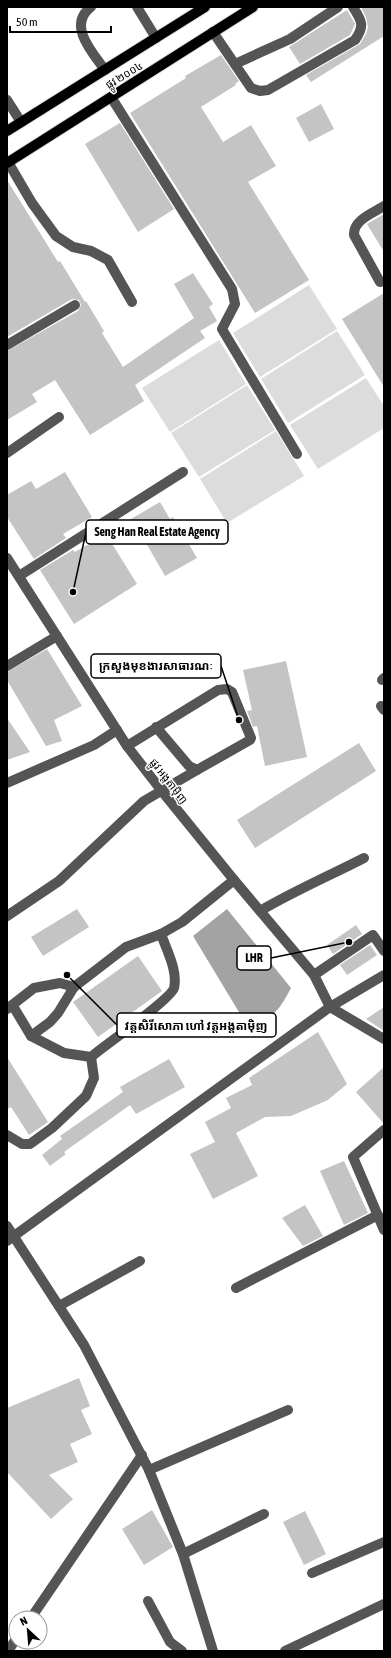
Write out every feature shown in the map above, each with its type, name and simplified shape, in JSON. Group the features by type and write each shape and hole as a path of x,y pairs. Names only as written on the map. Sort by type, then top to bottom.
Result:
{"main road":[{"name":"ផ្លូវ ២០០៤","path":"7,131 205,7"},
{"name":"ផ្លូវ ២០០៤","path":"7,163 253,7"}],"street":[{"path":"92,7 85,12 80,20 80,29 104,70"},
{"path":"137,7 156,38"},
{"path":"235,64 290,39 338,7"},
{"path":"213,32 251,88 260,92 268,90 355,40 362,30 361,19 353,7"},
{"path":"111,97 232,289 235,304 222,329 297,454"},
{"path":"7,100 21,122"},
{"path":"7,163 32,204 56,236 73,247 91,251 108,260 132,302"},
{"path":"380,282 354,235 354,229 356,223 384,206"},
{"path":"7,345 75,305"},
{"path":"7,453 59,417"},
{"path":"19,576 182,472"},
{"name":"ផ្លូវ អង្តតាម៉ិញ","path":"7,558 127,746 234,880 314,975 330,1007"},
{"path":"7,666 57,636"},
{"path":"7,916 59,881 144,801 247,742 251,738 232,692 227,689 218,690 127,746"},
{"path":"156,728 190,766 197,770"},
{"path":"7,783 94,745 117,730"},
{"path":"260,911 282,898 318,882 364,858"},
{"path":"31,1036 50,1022 74,987 126,947 161,934 182,922 234,880"},
{"path":"74,987 60,983 34,988 10,1007 31,1036 64,1053 91,1056 162,1002 174,990 175,976 161,934"},
{"path":"314,975 373,935 384,951"},
{"path":"10,1238 330,1007 384,975"},
{"path":"330,1007 384,1040"},
{"path":"7,1135 22,1144 30,1144 52,1128 86,1096 94,1078 91,1056"},
{"path":"384,1130 353,1157 384,1230"},
{"path":"236,1288 378,1215"},
{"path":"7,1226 10,1238 59,1306 84,1345 142,1455 183,1554 213,1651"},
{"path":"59,1306 140,1261"},
{"path":"149,1470 288,1410"},
{"path":"36,1610 142,1455"},
{"path":"183,1554 264,1514"},
{"path":"312,1573 384,1542"},
{"path":"148,1601 170,1642 182,1651"},
{"path":"285,1651 384,1604"}],"shaded area":[{"path":"309,285 337,329 260,377 233,333"},
{"path":"337,331 365,375 288,423 261,379"},
{"path":"219,340 246,384 170,432 142,388"},
{"path":"366,378 384,406 384,428 318,469 290,425"},
{"path":"247,385 275,430 199,477 171,433"},
{"path":"276,431 304,476 227,523 200,479"},
{"path":"227,909 291,988 274,1013 264,1020 248,1027 193,936"}],"building":[{"path":"361,7 384,7 384,36 311,82 306,75 360,44 368,27 366,17"},
{"path":"347,10 355,24 350,35 300,64 289,47"},
{"path":"221,55 239,81 235,84 236,85 201,107 223,142 251,125 276,166 248,182 309,280 255,313 130,113 186,78 185,76"},
{"path":"321,104 334,129 309,142 296,118"},
{"path":"120,123 174,209 138,232 85,144"},
{"path":"7,180 58,262 60,261 85,302 86,301 104,331 102,333 123,367 194,318 174,284 193,273 213,304 209,307 217,321 200,331 205,338 135,385 144,401 90,435 55,380 32,394 37,402 7,420 7,351 78,311 81,305 79,300 72,299 7,337"},
{"path":"384,214 384,252 367,224"},
{"path":"384,293 384,387 342,319"},
{"path":"65,472 92,517 63,534 66,538 34,559 7,517 7,495 31,481 36,489"},
{"path":"160,502 170,519 173,517 197,558 165,576 142,536 134,540 124,523"},
{"path":"106,534 137,584 74,624 40,570 73,550 75,552"},
{"path":"47,649 82,706 54,720 62,741 46,746 7,680 7,672"},
{"path":"286,661 307,757 265,766 257,726 253,727 247,711 252,710 243,670"},
{"path":"7,718 30,752 7,760"},
{"path":"359,743 376,771 255,848 237,820"},
{"path":"77,909 89,927 43,956 31,937"},
{"path":"356,925 362,934 333,954 327,945"},
{"path":"370,945 377,955 347,975 340,965"},
{"path":"138,956 162,991 98,1037 73,1002"},
{"path":"384,1007 384,1031 366,1019"},
{"path":"318,1032 347,1084 328,1100 291,1116 265,1117 236,1133 258,1176 213,1199 190,1154 215,1142 205,1122 231,1108 226,1098 252,1085 249,1078"},
{"path":"7,1057 48,1122 29,1135 11,1107 7,1109"},
{"path":"169,1059 185,1087 136,1114 130,1105 64,1152 66,1154 50,1166 42,1155 62,1139 60,1136 123,1092 120,1087"},
{"path":"384,1067 384,1124 356,1092"},
{"path":"344,1161 368,1213 344,1225 320,1171"},
{"path":"305,1205 323,1236 303,1246 282,1218"},
{"path":"79,1378 90,1406 81,1410 92,1434 70,1444 78,1462 49,1475 73,1499 51,1519 7,1472 7,1408"},
{"path":"152,1510 173,1547 144,1565 122,1529"},
{"path":"305,1511 326,1554 304,1565 283,1522"}],"place":[{"name":"Seng Han Real Estate Agency","path":"73,592"},
{"name":"ក្រសួងមុខងារសាធារណៈ","path":"239,720"},
{"name":"LHR","path":"349,942"},
{"name":"វត្តសិរីសោភា ហៅ វត្តអង្តតាម៉ិញ","path":"67,975"}]}
